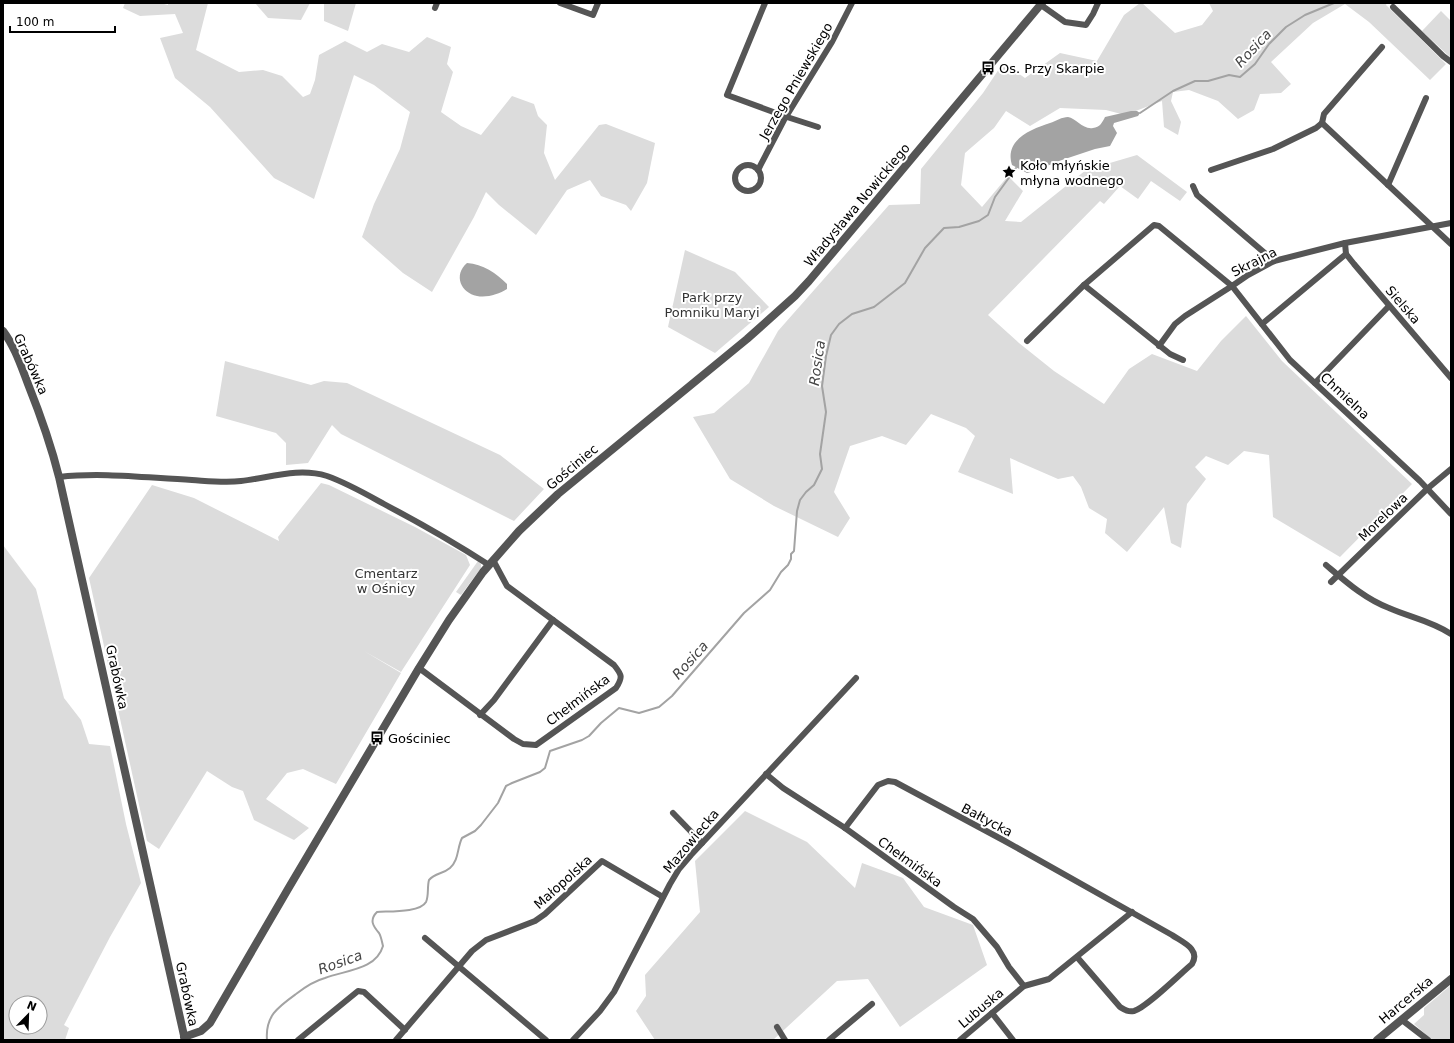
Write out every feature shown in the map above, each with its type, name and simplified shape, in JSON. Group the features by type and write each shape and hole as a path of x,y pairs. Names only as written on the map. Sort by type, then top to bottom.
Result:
{"street":[{"path":"560,3 593,15 598,3"},
{"path":"765,3 727,95 818,127"},
{"name":"Jerzego Pniewskiego","path":"758,170 748,165 740,168 735,174 734,178 737,186 748,192 756,189 761,178 758,170 784,120 832,42 852,3"},
{"name":"Władysława Nowickiego","path":"671,401 747,339 810,281 1042,4 1065,22 1086,25 1098,3"},
{"path":"1394,7 1443,56 1451,62"},
{"path":"1211,170 1273,148 1316,128 1322,123 1324,114 1382,47"},
{"path":"1388,185 1426,98"},
{"path":"1322,123 1451,244"},
{"path":"1193,186 1197,195 1274,261"},
{"name":"Skrajna","path":"1027,341 1084,285 1154,225 1159,226 1232,286 1274,261 1345,243 1451,223"},
{"path":"1262,324 1346,254 1345,243"},
{"name":"Sielska","path":"1346,254 1451,378"},
{"path":"1084,285 1159,346 1170,354 1183,360"},
{"path":"1159,346 1175,324 1232,286"},
{"name":"Chmielna","path":"1232,286 1290,360 1427,489 1451,514"},
{"path":"1315,384 1390,306"},
{"name":"Grabówka","path":"3,331 17,355 50,445 59,477 185,1038"},
{"name":"Gościniec","path":"185,1038 201,1032 210,1023 419,668 449,620 491,562 523,527 558,494 671,401"},
{"name":"Morelowa","path":"1331,582 1427,489 1451,469"},
{"path":"59,477 95,475 231,482 285,473 302,472 317,474 338,481 384,503 491,562"},
{"name":"Chełmińska","path":"419,668 480,715 523,744 536,745 616,688 621,680 621,674 614,665 507,586 491,562"},
{"path":"1326,565 1370,598 1388,608 1433,624 1451,634"},
{"path":"480,715 494,700 553,620"},
{"name":"Mazowiecka","path":"573,1040 600,1011 614,992 679,869 856,678"},
{"name":"Chełmińska","path":"766,774 783,788 845,828 954,907 973,919 997,947 1009,967 1024,986"},
{"name":"Bałtycka","path":"845,828 878,785 882,782 891,781 1003,840 1132,912 1190,946 1195,953 1195,959 1192,964 1155,997 1138,1010 1128,1011 1120,1007 1077,957"},
{"path":"673,813 702,843"},
{"name":"Małopolska","path":"396,1040 472,951 486,940 534,921 545,914 602,861 663,897"},
{"path":"1024,986 1048,979 1132,912"},
{"path":"425,938 546,1040"},
{"name":"Harcerska","path":"1377,1040 1451,979"},
{"name":"Lubuska","path":"960,1040 1024,986"},
{"path":"298,1040 358,991 364,992 405,1030"},
{"path":"829,1040 872,1004"},
{"path":"992,1013 1013,1040"},
{"path":"1402,1020 1428,1040"},
{"path":"777,1027 786,1040"}],"green space":[{"path":"125,3 160,3 168,5 168,3 208,3 196,50 239,72 263,70 282,76 303,97 310,94 315,80 319,55 345,41 367,52 382,44 409,52 427,37 451,47 447,64 453,72 441,112 461,126 481,135 512,96 534,104 538,116 547,125 544,153 555,180 599,125 606,124 655,143 647,183 631,211 626,205 601,196 590,180 567,190 536,235 499,205 486,192 474,217 432,292 403,273 362,237 374,204 400,149 410,112 374,85 354,75 314,199 274,178 210,107 175,78 160,38 183,33 175,14 140,16 123,8"},
{"path":"255,3 310,3 301,20 268,18"},
{"path":"324,3 356,3 348,31 324,21"},
{"path":"1142,3 1175,33 1202,25 1213,11 1209,3 1387,3 1386,5 1446,64 1430,80 1369,22 1345,4 1313,23 1271,62 1291,84 1281,93 1260,94 1254,110 1238,119 1218,101 1189,90 1173,92 1171,101 1181,122 1178,135 1164,127 1162,101 1125,115 1106,110 1060,108 1030,126 1006,111 994,128 965,153 961,185 982,207 1008,176 1023,191 1005,221 1021,222 1086,170 1137,155 1187,192 1180,201 1151,181 1138,199 1120,186 1104,204 1100,201 988,315 1019,343 1054,371 1104,404 1129,369 1152,354 1197,371 1221,341 1246,316 1282,361 1412,484 1340,557 1273,517 1269,455 1244,451 1228,465 1206,456 1195,467 1206,479 1187,504 1181,548 1171,543 1164,507 1127,552 1105,533 1107,519 1089,508 1081,487 1073,476 1058,479 1010,458 1013,494 958,472 975,436 966,428 931,414 906,445 882,436 850,446 834,492 850,518 838,537 774,506 730,479 693,417 714,413 749,383 778,331 889,205 920,204 921,169 983,93 1003,63 1025,78 1060,53 1097,61 1124,15"},
{"path":"1441,11 1451,21 1451,58 1422,31"},
{"name":"Park przy Pomniku Maryi","path":"685,250 735,272 769,307 715,353 668,327"},
{"path":"225,361 311,385 324,381 347,383 500,455 544,489 514,521 341,434 332,425 308,463 286,465 286,443 276,433 216,416"},
{"name":"Cmentarz w Ośnicy","path":"321,483 329,485 415,527 466,555 470,565 401,672 364,651 401,673 336,784 303,769 287,773 266,799 309,828 294,840 254,820 243,791 232,787 207,771 159,849 147,841 89,578 152,485 194,498 279,541 278,537"},
{"path":"3,545 36,589 64,698 81,720 89,744 110,746 126,824 141,883 110,937 64,1025 69,1028 65,1040 3,1040"},
{"path":"478,561 481,564 481,568 461,595 456,592"},
{"path":"745,811 807,842 855,888 862,863 903,878 924,907 973,925 987,965 900,1027 868,979 837,981 773,1040 655,1040 636,1011 646,996 645,975 700,912 695,861"},
{"path":"1451,985 1451,1040 1432,1040 1414,1024 1424,1015 1424,1008"}],"shaded area":[{"path":"1137,111 1140,113 1138,116 1114,123 1113,126 1117,133 1110,146 1095,149 1027,173 1012,165 1011,156 1015,142 1028,132 1061,118 1068,117 1074,119 1083,126 1093,128 1097,127 1105,117"},
{"path":"467,263 484,267 494,273 507,284 507,289 489,296 477,296 471,294 463,287 460,278 460,273"}],"waterway":[{"name":"Rosica","path":"1140,113 1173,91 1195,81 1208,81 1229,75 1240,77 1255,64 1269,44 1286,27 1305,15 1334,3"},
{"name":"Rosica","path":"267,1040 268,1025 274,1013 278,1008 306,987 333,975 367,965 374,960 383,946 380,934 373,923 373,918 377,912 410,910 423,906 427,900 429,880 453,865 462,838 475,831 481,825 498,803 506,786 540,772 545,768 550,751 582,740 589,736 601,723 619,708 639,713 659,707 672,696 744,613 770,590 781,572 788,565 791,559 791,554 794,551 797,511 800,500 814,485 822,469 820,454 826,412 822,386 826,356 831,335 839,324 852,314 874,307 905,283 925,248 944,228 959,227 979,221 988,215 995,197 1016,168"}],"place":[{"name":"Os. Przy Skarpie","path":"988,68"},
{"name":"Koło młyńskie młyna wodnego","path":"1009,172"},
{"name":"Gościniec","path":"377,738"}]}
